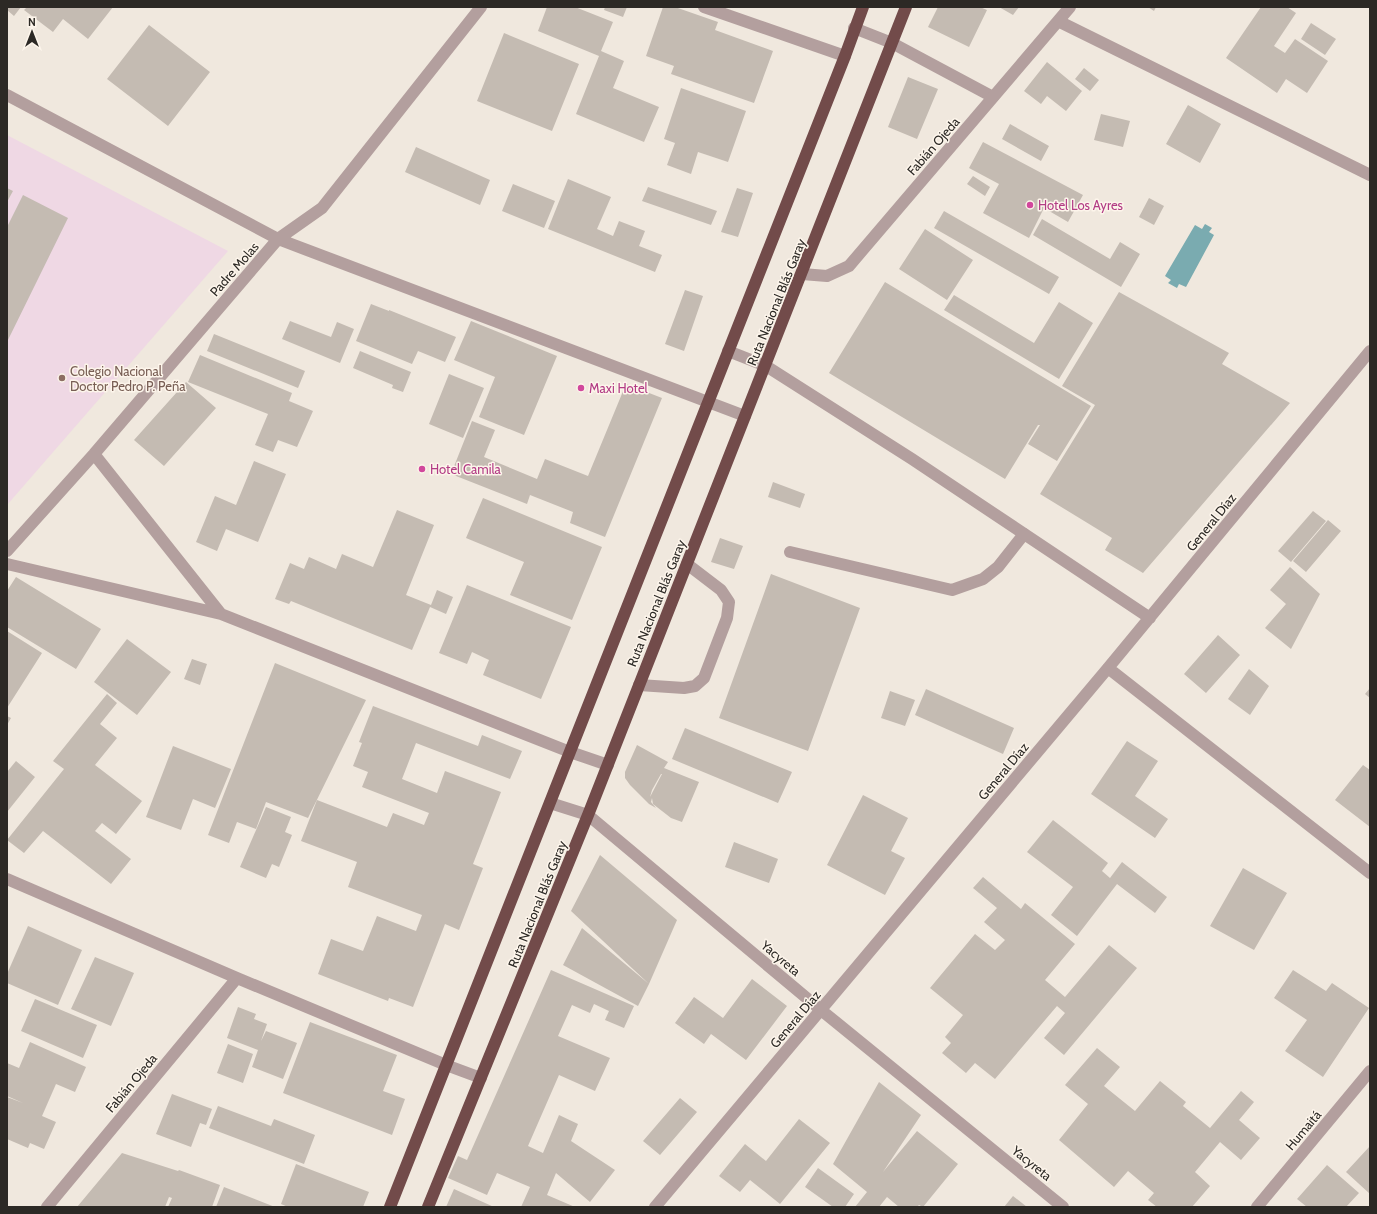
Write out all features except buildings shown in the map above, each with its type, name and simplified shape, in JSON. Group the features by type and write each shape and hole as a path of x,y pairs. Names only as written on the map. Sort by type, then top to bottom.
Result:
{"highway":[{"name":"Ruta Nacional Blás Garay","path":"390,1207 845,56 854,28 863,7"},
{"name":"Ruta Nacional Blás Garay","path":"428,1207 608,765 906,7"}],"street":[{"name":"Padre Molas","path":"7,551 94,454 278,239 322,208 481,7"},
{"path":"704,7 845,56"},
{"name":"Fabián Ojeda","path":"802,274 827,276 849,266 1070,7"},
{"path":"1058,21 1370,175"},
{"path":"854,28 892,43 993,97"},
{"path":"7,95 278,239 745,416"},
{"path":"728,351 766,366 912,460 1150,618"},
{"name":"General Díaz","path":"655,1207 1150,618 1370,351"},
{"path":"94,454 221,614"},
{"path":"790,552 952,590 983,579 998,567 1024,534"},
{"path":"7,564 221,614 570,752 608,765"},
{"path":"639,685 684,688 695,686 704,678 728,618 729,602 721,590 687,564"},
{"path":"1108,668 1370,873"},
{"name":"Yacyreta","path":"550,803 588,815 821,1010 1063,1207"},
{"path":"7,879 237,978 446,1065 481,1078"},
{"name":"Fabián Ojeda","path":"47,1207 237,978"},
{"name":"Humaitá","path":"1257,1207 1370,1071"}],"shaded area":[{"name":"Colegio Nacional Doctor Pedro P. Peña","path":"7,135 228,251 7,505"}],"water":[{"path":"1205,224 1212,228 1209,232 1214,235 1186,287 1179,284 1177,288 1168,283 1171,280 1165,276 1195,225 1202,229"}],"place":[{"name":"Hotel Los Ayres","path":"1030,205"},
{"name":"Colegio Nacional Doctor Pedro P. Peña","path":"62,378"},
{"name":"Maxi Hotel","path":"581,388"},
{"name":"Hotel Camila","path":"422,469"}]}
